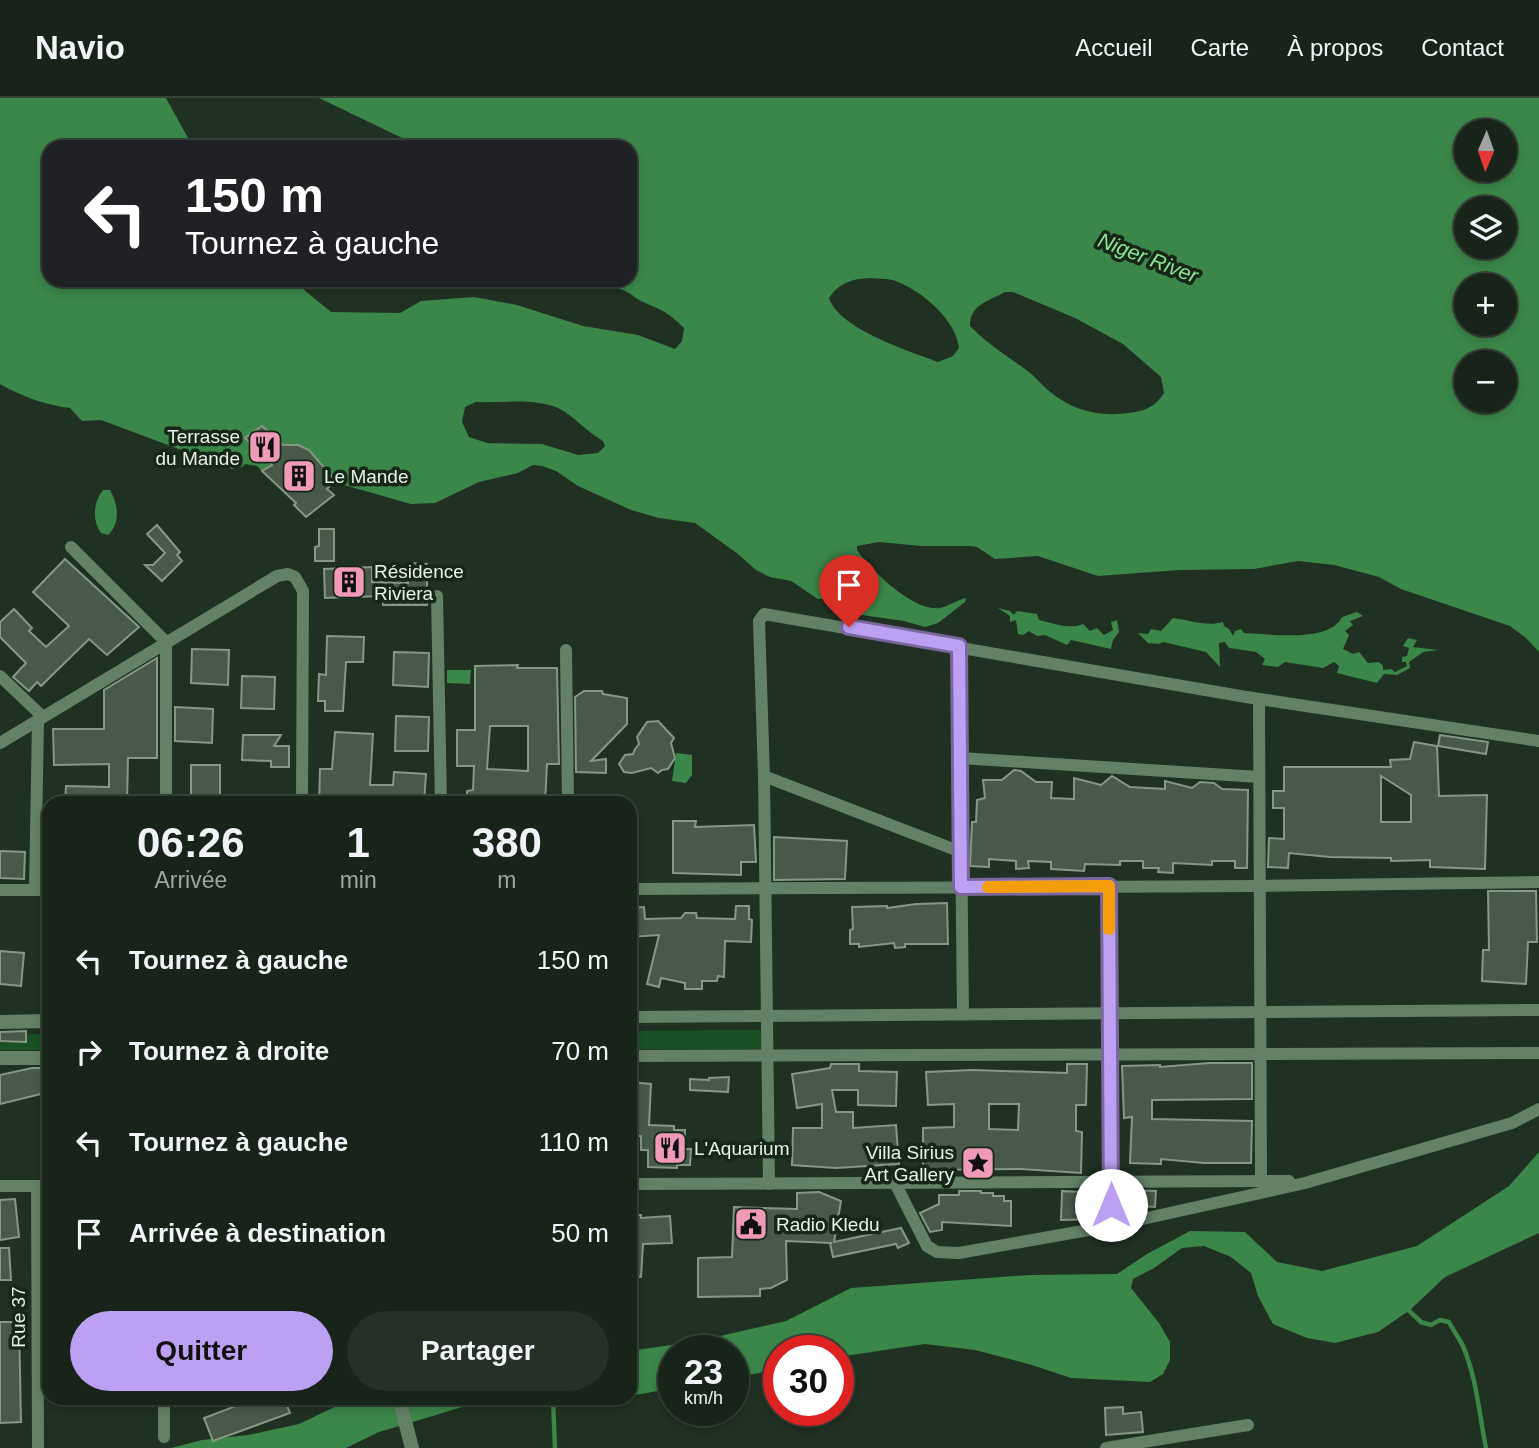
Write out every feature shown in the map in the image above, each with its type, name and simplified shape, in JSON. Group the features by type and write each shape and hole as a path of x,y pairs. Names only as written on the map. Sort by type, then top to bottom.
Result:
{"street":[{"path":"71,547 166,642 166,796"},
{"path":"0,743 277,576 288,574 295,578 303,591 302,796"},
{"path":"437,596 441,796"},
{"path":"769,1184 764,776 759,621 764,614 1259,699 1539,741"},
{"path":"959,646 962,1014"},
{"path":"566,650 568,796"},
{"path":"0,676 41,718 35,890"},
{"path":"1259,699 1261,1181"},
{"path":"960,758 1259,777"},
{"path":"764,776 961,852"},
{"path":"637,889 1539,882"},
{"path":"1109,886 1111,1226"},
{"path":"0,890 42,890"},
{"path":"637,1017 1539,1010"},
{"path":"0,1022 42,1021"},
{"path":"637,1056 1539,1053"},
{"path":"0,1058 42,1058"},
{"path":"895,1183 927,1246 937,1252 959,1253 1111,1226 1314,1180 1512,1122 1539,1109"},
{"path":"637,1184 1314,1180"},
{"path":"0,1186 42,1186"},
{"name":"Rue 37","path":"38,1447 42,1238"},
{"path":"164,1405 164,1437"},
{"path":"401,1405 412,1448"},
{"path":"1106,1448 1248,1425"}],"shaded area":[{"path":"766,1030 767,1049 637,1049 637,1031"},
{"path":"42,1034 42,1050 0,1050 0,1035"}],"water":[{"name":"Niger River","path":"0,98 166,98 189,140 42,140 42,287 301,287 331,312 400,313 421,301 474,297 517,305 583,326 638,335 675,349 682,341 684,328 664,312 616,287 637,287 637,140 408,140 319,98 1539,98 1539,652 1510,626 1401,589 1379,577 1334,565 1298,561 1254,569 1180,570 1098,576 1038,556 995,559 977,547 970,546 921,546 879,542 857,546 863,558 882,578 918,603 940,608 966,598 965,602 938,623 925,627 855,614 837,597 818,599 791,581 770,577 756,570 695,523 659,518 631,510 542,466 533,465 518,473 479,482 435,503 411,504 344,485 311,453 295,446 283,445 261,427 248,437 248,441 270,466 262,471 257,466 245,464 232,469 101,420 82,421 70,408 34,400 0,384","holes":["871,278 892,280 918,293 945,317 957,338 959,348 953,356 938,362 876,338 846,320 829,298 847,282","1005,292 1013,292 1075,318 1123,344 1161,377 1164,393 1149,408 1129,413 1087,411 1058,398 970,326 973,313 981,304","476,402 538,403 558,408 603,441 605,446 598,453 578,455 542,444 487,443 469,437 462,422 465,407"]},
{"path":"103,490 110,490 116,507 115,525 108,535 101,533 95,517 97,500"},
{"path":"998,608 1014,615 1017,611 1037,614 1039,620 1061,625 1083,624 1090,631 1097,628 1104,635 1113,630 1111,622 1117,620 1119,632 1111,649 1071,640 1067,645 1029,631 1023,635 1018,634 1016,620 1010,622 1010,616"},
{"path":"1357,612 1363,616 1350,621 1353,625 1345,631 1349,635 1343,649 1353,654 1359,652 1368,663 1379,662 1383,670 1391,669 1395,672 1407,666 1406,662 1402,662 1402,657 1407,656 1409,648 1403,646 1408,638 1417,640 1413,647 1438,650 1423,652 1409,662 1410,668 1397,675 1384,674 1377,683 1337,673 1339,666 1334,662 1323,668 1285,662 1278,667 1262,665 1265,659 1256,652 1229,648 1225,642 1219,643 1220,667 1206,652 1163,642 1148,643 1138,633 1148,634 1151,629 1161,631 1173,618 1204,623 1223,622 1233,636 1235,631 1241,629 1244,633 1312,634 1325,631 1342,617"},
{"path":"447,670 471,670 470,684 447,683"},
{"path":"676,753 692,755 692,775 686,783 672,781"},
{"path":"1539,1152 1539,1233 1445,1277 1410,1310 1378,1332 1335,1343 1307,1338 1273,1324 1258,1296 1251,1273 1231,1257 1204,1246 1182,1248 1133,1279 1131,1288 1159,1323 1170,1342 1170,1360 1163,1374 1150,1382 1071,1378 975,1350 925,1344 854,1355 854,1335 763,1335 763,1372 749,1375 749,1335 724,1335 786,1321 851,1288 1029,1275 1117,1274 1190,1231 1245,1232 1277,1262 1322,1271 1417,1246 1509,1186"},
{"path":"658,1347 658,1391 637,1395 637,1350"},
{"path":"338,1405 469,1405 379,1432 346,1448 171,1448 202,1440 248,1435 299,1424"}],"building":[{"name":"Le Mande","path":"262,426 283,445 298,445 309,450 335,480 327,489 334,495 306,517 294,505 296,503 262,471 272,465 245,438"},
{"path":"157,525 180,552 177,555 182,561 162,581 145,565 153,565 165,553 147,534"},
{"path":"319,529 334,529 334,561 315,561 315,547 319,546"},
{"path":"65,559 139,627 107,655 89,639 41,686 37,682 29,691 13,677 26,663 0,637 0,622 14,609 32,628 29,631 46,647 69,626 33,592"},
{"path":"409,563 427,564 427,605 383,605 383,596 325,598 324,569 372,567 372,582 408,583"},
{"path":"327,636 364,637 363,662 346,662 343,711 325,711 325,701 318,701 319,674 326,675"},
{"path":"192,649 229,650 228,685 191,683"},
{"path":"394,652 429,653 428,687 393,685"},
{"path":"157,658 157,758 128,758 127,796 65,796 66,786 109,787 109,764 54,765 53,729 104,729 104,690"},
{"path":"475,666 557,668 559,764 547,764 545,796 467,796 467,791 473,790 474,766 457,766 457,730 475,730","holes":["490,726 528,726 528,771 487,769"]},
{"path":"242,676 275,677 274,709 241,708"},
{"path":"584,691 602,691 603,694 627,698 627,724 591,761 606,759 606,773 576,772 575,697"},
{"path":"175,707 213,709 212,743 175,741"},
{"path":"396,716 429,717 428,751 395,751"},
{"path":"658,721 674,738 671,743 675,758 668,769 658,773 651,768 632,773 624,772 619,764 625,755 633,754 639,744 637,737 647,722"},
{"path":"335,732 373,734 370,785 393,785 394,772 426,774 424,796 319,796 320,769 332,769"},
{"path":"243,735 281,735 274,746 289,746 289,767 271,767 271,761 242,760"},
{"path":"1440,735 1488,742 1486,754 1438,746"},
{"path":"1414,742 1437,746 1439,796 1487,795 1485,869 1430,867 1430,860 1391,861 1391,858 1289,853 1288,868 1268,867 1269,838 1284,839 1284,808 1273,808 1273,791 1284,791 1284,767 1391,767 1390,760 1410,759","holes":["1381,776 1411,795 1411,822 1381,822"]},
{"path":"191,765 220,765 220,796 191,796"},
{"path":"1014,770 1021,771 1036,782 1052,782 1051,798 1074,799 1074,778 1101,785 1112,776 1130,787 1165,789 1165,781 1192,788 1200,782 1214,783 1222,789 1248,790 1247,868 1235,868 1235,861 1212,861 1212,865 1173,863 1173,873 1158,872 1159,868 1143,868 1143,861 1120,861 1120,865 1085,864 1084,871 1051,869 1051,862 1028,861 1029,868 1016,869 1016,861 989,859 989,867 970,866 972,822 976,822 977,800 985,798 983,780 1002,780"},
{"path":"673,821 696,821 695,827 754,825 756,862 741,862 741,875 673,873"},
{"path":"774,837 847,841 845,879 774,880"},
{"path":"0,851 25,852 24,879 0,878"},
{"path":"1488,891 1536,891 1537,942 1528,942 1526,984 1482,981 1483,950 1489,950"},
{"path":"947,903 948,944 905,944 905,947 895,948 894,943 859,947 859,944 850,944 850,930 853,929 852,907 887,908"},
{"path":"736,906 749,906 749,919 752,920 751,942 725,941 724,977 718,976 717,981 702,981 702,989 685,989 685,983 661,978 659,987 647,984 659,935 637,937 637,908 644,907 645,919 681,918 685,913 696,913 697,918 735,919"},
{"path":"0,951 24,953 21,986 0,984"},
{"path":"26,1031 26,1042 0,1041 0,1032"},
{"path":"1252,1063 1252,1099 1152,1100 1152,1119 1252,1121 1251,1163 1161,1159 1161,1164 1130,1163 1132,1117 1124,1118 1122,1066 1160,1067"},
{"path":"831,1064 859,1064 859,1071 897,1072 896,1106 858,1105 858,1090 832,1090 836,1112 853,1112 853,1128 896,1125 899,1164 836,1168 792,1165 793,1128 822,1128 822,1104 797,1108 792,1074 830,1068"},
{"path":"1067,1064 1087,1064 1086,1105 1076,1105 1076,1131 1082,1132 1081,1173 1021,1169 923,1170 923,1128 954,1127 954,1104 928,1105 926,1072 973,1070 1067,1073","holes":["989,1104 1019,1104 1018,1130 989,1129"]},
{"path":"42,1068 42,1094 0,1104 0,1075"},
{"path":"729,1077 728,1092 690,1090 690,1079"},
{"path":"637,1083 651,1084 649,1125 674,1126 674,1130 685,1130 685,1149 691,1149 690,1165 677,1165 677,1168 648,1167 648,1150 641,1150 641,1136 637,1136"},
{"path":"1127,1190 1156,1191 1155,1207 1120,1205 1120,1194 1127,1194"},
{"path":"959,1191 981,1191 993,1193 993,1196 1004,1196 1004,1201 1011,1201 1011,1226 942,1222 942,1230 930,1232 920,1213 939,1204 939,1195 959,1195"},
{"path":"1062,1191 1102,1193 1102,1219 1061,1220"},
{"path":"819,1192 841,1201 834,1242 901,1228 909,1243 898,1248 896,1244 833,1257 832,1243 786,1241 787,1280 771,1288 760,1289 760,1296 698,1297 698,1258 732,1257 734,1207 797,1209 797,1193"},
{"path":"15,1199 19,1237 0,1240 0,1200"},
{"path":"637,1215 641,1215 641,1218 670,1216 672,1243 643,1244 641,1277 637,1277"},
{"path":"0,1248 9,1248 11,1280 0,1280"},
{"path":"0,1322 19,1322 21,1422 0,1423"},
{"path":"238,1405 287,1405 290,1413 213,1441 204,1418"},
{"path":"1123,1407 1123,1414 1141,1412 1143,1432 1106,1435 1105,1408"}],"waterway":[{"path":"1405,1307 1421,1322 1431,1325 1440,1320 1449,1322 1468,1358 1486,1448"},
{"path":"553,1405 555,1448"}],"slow traffic":[{"path":"988,887 1109,886 1109,929"}],"place":[{"name":"Terrasse du Mande","path":"265,447"},
{"name":"Le Mande","path":"299,476"},
{"name":"Résidence Riviera","path":"349,582"},
{"name":"L'Aquarium","path":"670,1148"},
{"name":"Villa Sirius Art Gallery","path":"978,1163"},
{"name":"Radio Kledu","path":"751,1224"}],"route":[{"path":"849,627 959,646 961,887 1109,886 1111,1205"}]}
